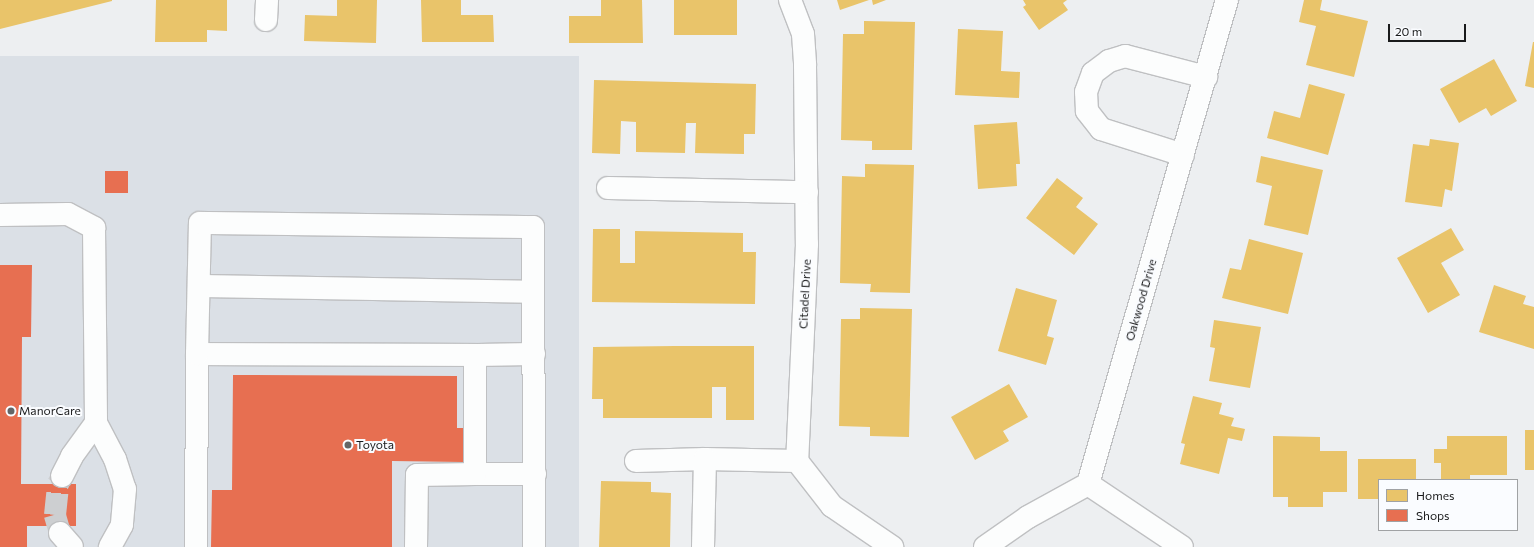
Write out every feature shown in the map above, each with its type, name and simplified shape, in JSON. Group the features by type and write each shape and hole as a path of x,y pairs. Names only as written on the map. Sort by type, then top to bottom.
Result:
{"street":[{"name":"Citadel Drive","path":"790,0 803,34 807,192 807,244 797,460"},
{"name":"Oakwood Drive","path":"1088,484 1227,0"},
{"path":"1183,155 1101,129 1088,111 1086,92 1093,73 1109,61 1125,56 1206,77"},
{"path":"608,188 807,192"},
{"path":"0,215 68,214 94,228 96,423 115,459 125,489 122,525 110,547"},
{"path":"196,547 197,354 200,223 533,227 535,474 534,547"},
{"path":"199,286 533,292"},
{"path":"197,354 534,354"},
{"path":"474,354 475,474"},
{"path":"62,476 72,456 96,423"},
{"path":"704,547 705,459"},
{"path":"636,461 705,459 797,460 832,506 892,547"},
{"path":"416,547 417,475 535,474"},
{"path":"985,547 1028,517 1088,484 1182,547"}],"shaded area":[{"path":"0,56 579,56 579,547 0,547"}],"building: Homes":[{"path":"0,0 112,0 112,1 0,29"},
{"path":"156,0 227,0 227,31 207,30 207,42 155,42"},
{"path":"337,0 377,0 376,43 304,41 305,15 337,16"},
{"path":"421,0 461,0 461,15 493,15 494,42 422,42"},
{"path":"601,0 642,0 643,43 569,43 569,16 601,16"},
{"path":"674,0 737,0 737,35 674,35"},
{"path":"837,0 869,0 840,10"},
{"path":"872,0 886,0 873,5"},
{"path":"1023,0 1067,0 1063,3 1068,10 1039,30 1023,7 1026,5"},
{"path":"1304,0 1322,0 1320,10 1368,21 1354,77 1306,65 1316,26 1299,22"},
{"path":"864,21 915,22 912,150 872,150 872,141 841,140 843,34 864,34"},
{"path":"958,29 1003,31 1001,71 1020,72 1019,98 955,95"},
{"path":"1534,42 1534,88 1525,86"},
{"path":"1494,59 1517,101 1491,116 1486,108 1459,123 1440,89"},
{"path":"594,80 756,84 755,134 744,134 744,154 695,153 696,123 686,123 685,153 636,152 636,122 621,121 620,154 592,153"},
{"path":"1309,84 1345,94 1328,155 1267,138 1274,111 1300,118"},
{"path":"1017,122 1020,164 1016,164 1017,186 978,189 974,125"},
{"path":"1430,139 1459,143 1452,191 1445,189 1442,207 1405,202 1413,144 1429,146"},
{"path":"1261,156 1323,170 1308,235 1264,225 1272,186 1256,182"},
{"path":"865,164 914,165 910,293 870,292 871,284 840,283 842,176 865,177"},
{"path":"1057,178 1083,198 1076,207 1098,224 1074,255 1026,218"},
{"path":"1451,228 1464,250 1441,263 1460,295 1428,313 1397,258"},
{"path":"593,229 620,229 620,263 635,263 635,231 743,233 743,252 756,252 755,304 592,302"},
{"path":"1249,239 1303,253 1288,314 1222,298 1230,268 1241,270"},
{"path":"1494,285 1526,296 1523,304 1534,307 1534,349 1479,332"},
{"path":"1016,288 1057,300 1047,336 1054,338 1046,365 998,351"},
{"path":"860,308 912,309 909,437 870,436 870,427 839,426 841,319 860,319"},
{"path":"1214,320 1261,327 1250,388 1209,381 1215,348 1210,347"},
{"path":"754,346 754,420 726,420 726,387 712,387 712,418 603,418 603,399 592,399 593,347"},
{"path":"1009,384 1028,417 1003,431 1009,441 975,460 951,417"},
{"path":"1193,396 1222,403 1219,414 1234,418 1231,426 1245,429 1242,441 1228,438 1219,474 1180,464 1185,444 1181,443"},
{"path":"1525,430 1534,430 1534,470 1525,470"},
{"path":"1273,436 1320,437 1320,451 1347,451 1347,492 1323,492 1323,507 1288,507 1288,497 1273,497"},
{"path":"1447,436 1507,436 1507,475 1470,475 1470,479 1441,479 1441,463 1434,463 1434,449 1447,449"},
{"path":"1358,459 1416,459 1416,479 1378,479 1378,499 1358,499"},
{"path":"601,481 651,482 651,492 671,493 670,547 599,547"}],"building: Shops":[{"path":"105,171 128,171 128,193 105,193"},
{"name":"ManorCare","path":"0,265 32,265 31,337 22,337 21,484 76,484 76,526 27,526 27,547 0,547"},
{"name":"Toyota","path":"233,375 457,376 457,428 463,428 463,462 392,461 392,547 211,547 212,490 232,490"}],"tunnel":[{"path":"60,533 55,515 58,484 62,476"}],"place":[{"name":"ManorCare","path":"11,411"},
{"name":"Toyota","path":"348,445"}]}
